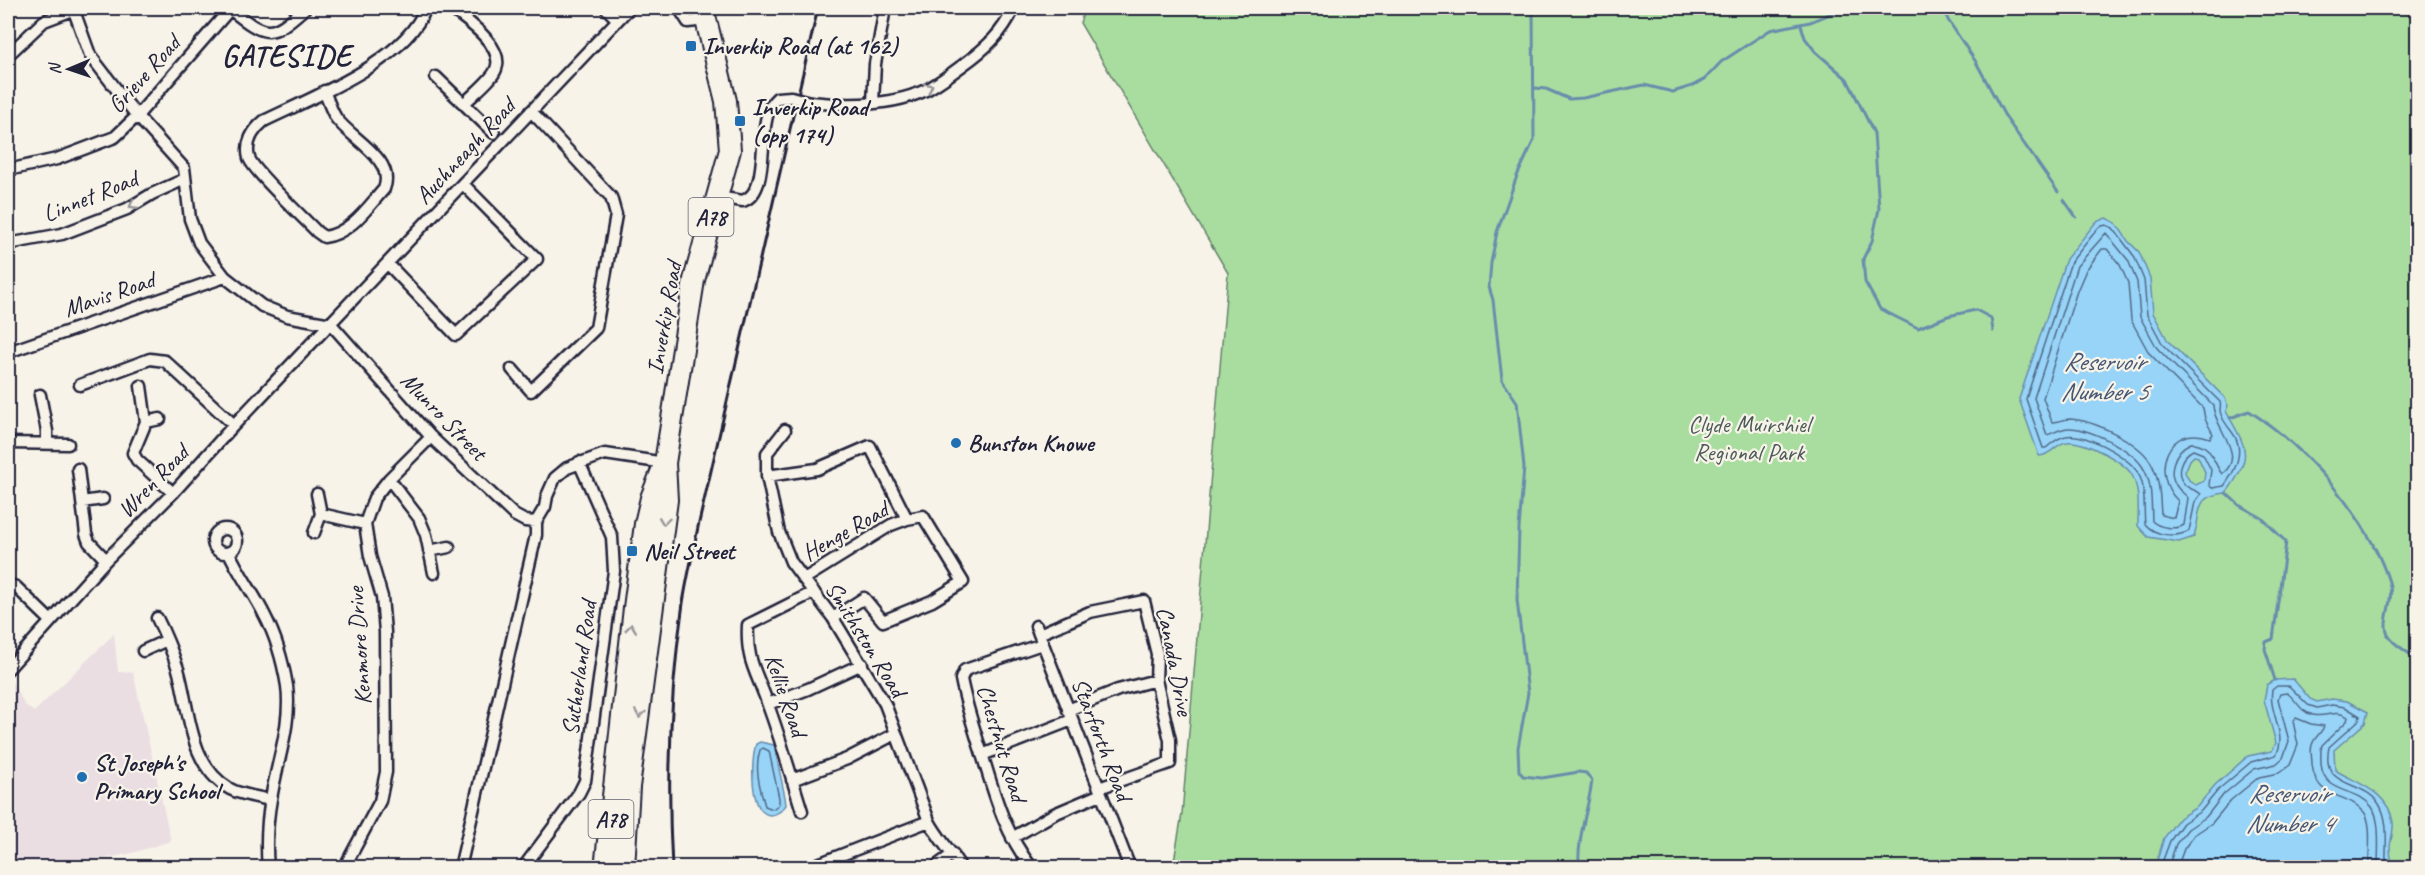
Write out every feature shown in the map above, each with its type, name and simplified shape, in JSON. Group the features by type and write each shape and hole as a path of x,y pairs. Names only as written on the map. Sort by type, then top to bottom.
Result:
{"highway":[{"name":"Inverkip Road","path":"620,866 631,631 645,525 651,498 666,463 694,280 730,150 726,101 705,14"}],"street":[{"path":"8,55 44,21 75,8 90,55 137,116 184,168 190,219 199,243 225,277 262,306 287,316 332,324"},
{"path":"231,8 251,25 264,31 278,30 305,8"},
{"name":"Grieve Road","path":"8,170 57,159 115,138 231,8"},
{"path":"324,91 336,117 381,162 386,172 387,182 384,189 349,226 337,234 324,237 253,166 248,152 249,140 255,128 324,91 377,64 421,19 426,8"},
{"path":"450,8 464,18 494,47 498,57 496,70 464,104"},
{"path":"606,8 617,19"},
{"name":"Auchneagh Road","path":"332,324 629,8"},
{"path":"679,8 688,22 705,14"},
{"path":"873,102 877,53 885,8"},
{"path":"717,197 743,201 752,196 757,186 766,135 767,112 777,98 791,97 810,102 840,104 873,102 914,95 943,80 985,50 998,35 1014,8"},
{"path":"436,77 494,133"},
{"path":"512,369 531,391 596,328 616,215 611,197 531,111"},
{"name":"Linnet Road","path":"8,244 62,234 127,209 152,194 185,179"},
{"path":"388,264 456,335 537,259 463,184"},
{"name":"Mavis Road","path":"8,352 225,277"},
{"name":"Wren Road","path":"8,669 105,560 173,493 234,425 332,324"},
{"name":"Munro Street","path":"332,324 431,437 514,515 525,521 536,522"},
{"path":"80,385 150,359 165,361 234,425"},
{"path":"141,386 146,422 133,453 137,460 173,493"},
{"path":"40,395 47,443"},
{"path":"146,422 160,419"},
{"name":"Smithston Road","path":"785,430 766,453 767,477 779,532 791,562 833,618 885,704 929,821 961,867"},
{"name":"Kenmore Drive","path":"344,867 380,801 386,772 385,632 382,597 370,556 365,524 374,498 389,479 431,437"},
{"path":"8,443 68,444"},
{"path":"767,477 817,469 870,446 907,519 923,516 963,582 932,601 883,621 864,598 833,618"},
{"path":"460,867 527,578 536,535 536,522 545,507 555,478 579,462 605,454 666,463"},
{"name":"Sutherland Road","path":"523,867 579,794 585,781 614,571 612,537 579,462"},
{"path":"78,469 89,542 105,560"},
{"path":"389,479 419,518 434,573"},
{"path":"314,533 321,514 317,494"},
{"path":"82,502 103,499"},
{"path":"321,514 365,524"},
{"name":"Henge Road","path":"804,579 891,525 907,519"},
{"path":"429,551 449,547"},
{"path":"229,552 238,573 266,616 281,657 287,688 287,718 283,748 270,800 266,851 268,867"},
{"path":"8,584 16,587 50,620"},
{"name":"Kellie Road","path":"802,811 768,704 751,664 747,647 748,625 814,592"},
{"name":"Canada Drive","path":"1039,635 1090,612 1144,601 1157,654 1156,680 1170,740 1170,763 1100,791"},
{"path":"157,618 178,671 192,735 201,756 214,775 231,789 270,800"},
{"name":"Starforth Road","path":"1039,635 1130,867"},
{"name":"Chestnut Road","path":"1032,867 1012,838 993,796 969,718 961,679 965,670 1039,635"},
{"path":"143,651 167,640"},
{"path":"768,704 808,689 862,664"},
{"path":"982,755 1070,715 1118,690 1156,680"},
{"path":"792,780 847,759 895,734"},
{"path":"1012,838 1100,791"},
{"path":"819,867 818,864 929,821"},
{"path":"940,867 939,864 953,854"}],"shaded area":[{"name":"St Joseph's Primary School","path":"114,634 118,672 133,672 171,841 132,853 64,867 8,867 8,681 11,680 25,705 34,712"}],"green space":[{"name":"Clyde Muirshiel Regional Park","path":"1085,8 2417,8 2417,867 1173,867 1182,814 1228,273 1080,23"}],"water":[{"name":"Reservoir Number 5","path":"2106,218 2116,223 2139,252 2150,278 2153,313 2168,341 2225,398 2228,406 2226,411 2242,443 2244,460 2235,480 2226,493 2208,497 2203,501 2194,537 2179,542 2148,537 2138,526 2135,481 2128,469 2112,458 2074,442 2060,444 2047,454 2039,456 2019,399 2066,259 2096,222","holes":["2194,456 2198,457 2205,472 2204,481 2196,485 2189,480 2185,472 2190,460"]},
{"name":"Reservoir Number 4","path":"2293,679 2310,699 2317,702 2332,699 2347,701 2368,712 2365,723 2334,750 2335,770 2371,790 2379,796 2390,811 2393,831 2390,868 2155,867 2164,838 2179,818 2197,807 2215,785 2248,756 2272,751 2276,743 2264,700 2267,685 2275,680"},
{"path":"760,742 774,745 785,797 786,805 772,815 763,812 758,805 753,784 754,751 756,744"}],"waterway":[{"path":"1533,8 1534,140 1517,176 1497,232 1489,287 1493,300 1502,380 1517,402 1524,467 1517,600 1528,693 1518,748 1519,771 1523,776 1542,778 1579,772 1586,773 1592,781 1581,835 1579,868"},
{"path":"1535,88 1546,89 1569,99 1644,85 1673,92 1705,79 1721,62 1770,30 1810,22 1845,8"},
{"path":"1943,8 2006,118 2058,192"},
{"path":"1801,25 1805,38 1815,51 1847,79 1874,133 1879,209 1872,241 1863,259 1865,282 1880,309 1918,328 1948,316 1976,310 1991,318 1993,331"},
{"path":"2064,200 2076,217"},
{"path":"2230,418 2249,411 2270,426 2292,443 2313,464 2351,509 2367,533 2389,582 2390,596 2386,623 2388,635 2418,663"},
{"path":"2226,493 2239,505 2262,518 2286,542 2273,639 2266,642 2265,649 2275,680"}],"railway":[{"path":"672,868 671,735 675,669 685,594 698,527 818,8"}],"place":[{"name":"Inverkip Road (at 162)","path":"691,46"},
{"name":"Inverkip Road (opp 174)","path":"740,121"},
{"name":"Bunston Knowe","path":"956,443"},
{"name":"Neil Street","path":"632,551"},
{"name":"St Joseph's Primary School","path":"82,777"}],"district":[{"name":"GATESIDE","path":"287,56"}]}
